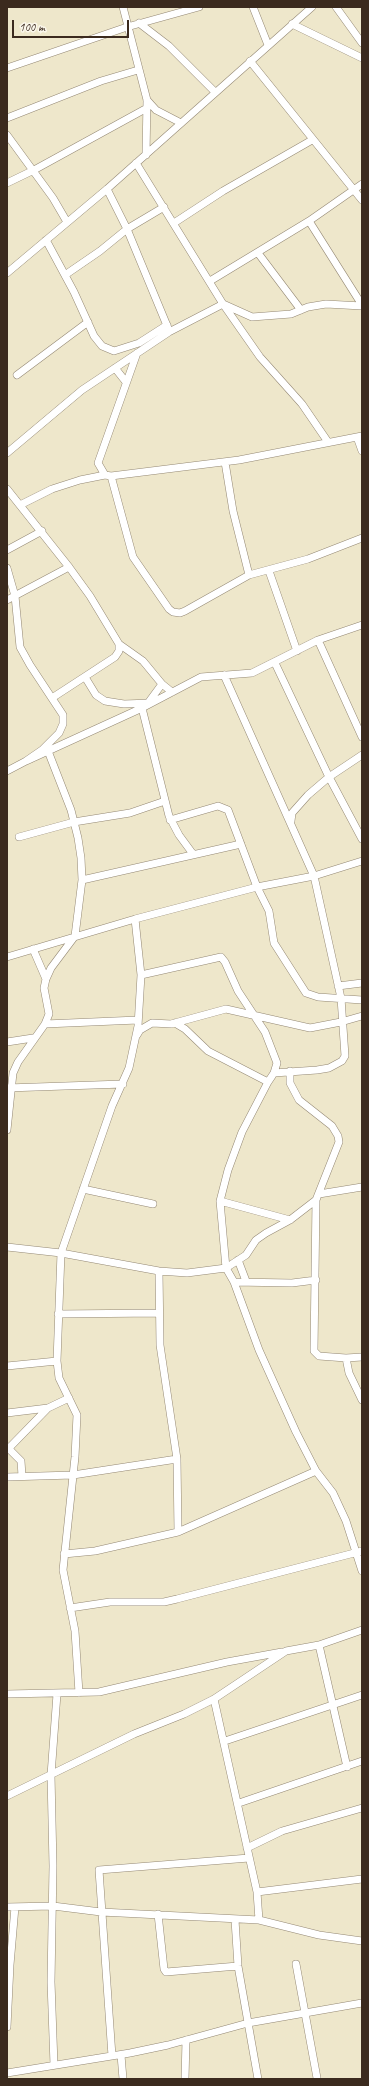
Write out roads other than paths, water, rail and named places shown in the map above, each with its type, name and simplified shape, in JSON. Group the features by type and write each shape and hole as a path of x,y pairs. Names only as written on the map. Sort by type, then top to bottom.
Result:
{"street":[{"path":"123,7 138,70 147,100 146,155"},
{"path":"7,68 127,26 199,7"},
{"path":"253,7 268,45"},
{"path":"7,273 146,155 312,7"},
{"path":"336,7 362,43"},
{"path":"139,23 169,46 215,92"},
{"path":"292,24 362,58"},
{"path":"250,61 312,140 362,200"},
{"path":"7,118 101,81 138,70"},
{"path":"147,100 156,110 181,123"},
{"path":"7,183 34,170 147,108"},
{"path":"7,135 34,170 67,222"},
{"path":"174,223 223,191 312,140"},
{"path":"136,163 223,304 260,357 302,404 328,442"},
{"path":"210,281 258,253 362,184"},
{"path":"107,189 128,229 168,328"},
{"path":"65,275 100,251 128,229 164,207"},
{"path":"309,220 362,305"},
{"path":"46,240 65,275 94,336 102,346 114,351 139,343 168,328 223,304 252,317 285,315 326,304 362,305"},
{"path":"258,253 301,310"},
{"path":"17,376 88,322"},
{"path":"7,453 82,390 137,353 168,328"},
{"path":"137,353 98,463 116,488 133,557 169,609 173,612 180,613 250,575 308,559 362,538"},
{"path":"115,368 126,382"},
{"path":"20,505 52,489 80,480 225,462 360,436 362,451"},
{"path":"225,462 233,511 250,575"},
{"path":"116,488 123,475"},
{"path":"7,489 70,567 90,596 118,644 119,651 115,657 52,698"},
{"path":"7,550 42,531"},
{"path":"7,600 70,567"},
{"path":"7,568 15,596 20,647 63,715 63,724 59,733 26,761"},
{"path":"269,571 297,651"},
{"path":"7,771 142,708 201,677 252,673 275,663 318,640 362,625"},
{"path":"318,640 362,737"},
{"path":"118,644 143,661 162,684 172,692"},
{"path":"275,663 329,777 362,839"},
{"path":"224,675 291,821 314,876 341,998 341,1022 345,1044 345,1056 342,1061 329,1068 274,1073"},
{"path":"85,677 96,695 105,701 119,703 150,703"},
{"path":"150,703 162,684"},
{"path":"142,708 170,820 193,854"},
{"path":"7,1130 9,1088 13,1073 33,1038 45,1024 49,1014 44,988 46,979 51,968 75,936 82,880 82,858 74,822 48,751"},
{"path":"291,821 292,813 296,807 329,777 362,755"},
{"path":"19,837 74,822 130,813 165,801"},
{"path":"170,820 218,806 224,807 228,810 257,887 270,911 274,943 306,993 318,997 362,1000"},
{"path":"82,880 241,844"},
{"path":"7,957 135,919 257,887 314,876 362,861"},
{"path":"80,1693 75,1631 63,1570 77,1415 59,1378 57,1362 61,1253 112,1106 129,1068 138,1020 141,975 135,919"},
{"path":"33,949 46,979"},
{"path":"141,975 221,957 225,962 238,991 265,1032 275,1054 277,1063 274,1073 242,1132 228,1170 220,1201 226,1268 234,1282 259,1350 296,1432 316,1471 333,1493 360,1551 362,1571"},
{"path":"338,986 362,983"},
{"path":"135,1038 140,1030 152,1023 175,1024 226,1009 310,1028 362,1016"},
{"path":"45,1024 138,1020"},
{"path":"175,1024 185,1029 208,1051 268,1082"},
{"path":"7,1042 33,1038"},
{"path":"290,1071 290,1083 299,1100 332,1126 338,1136 339,1142 326,1172 318,1197 314,1351 319,1356 346,1358 362,1357"},
{"path":"9,1088 123,1084"},
{"path":"7,1247 61,1253 159,1271 187,1273 226,1268 246,1255 261,1237 290,1220 318,1197 362,1187"},
{"path":"83,1189 153,1204"},
{"path":"220,1201 290,1220"},
{"path":"238,1260 246,1281"},
{"path":"159,1271 160,1345 176,1459 178,1532"},
{"path":"234,1282 246,1281 292,1283 316,1280"},
{"path":"58,1314 159,1313"},
{"path":"346,1358 350,1373 362,1400"},
{"path":"7,1366 57,1362"},
{"path":"7,1413 48,1408 69,1398"},
{"path":"22,1476 21,1461 8,1447 48,1408"},
{"path":"7,1477 72,1475 176,1459"},
{"path":"64,1554 95,1551 178,1532 316,1471"},
{"path":"70,1608 110,1602 164,1602 360,1551"},
{"path":"7,1694 80,1693 118,1689 196,1669 319,1645 362,1630"},
{"path":"319,1645 347,1767"},
{"path":"7,1796 134,1734 172,1720 214,1700 286,1651"},
{"path":"54,2065 51,1982 53,1906 51,1775 57,1694"},
{"path":"225,1741 362,1695"},
{"path":"214,1700 239,1803 257,1892 258,1920"},
{"path":"239,1803 362,1761"},
{"path":"248,1848 282,1831 362,1808"},
{"path":"112,2056 99,1872 102,1869 158,1867 249,1858"},
{"path":"257,1892 362,1879"},
{"path":"7,1907 53,1906 101,1912 258,1920 319,1935 362,1942"},
{"path":"7,2027 8,1965 15,1907"},
{"path":"158,1914 164,1969 166,1972 238,1966"},
{"path":"235,1920 238,1966 258,2079"},
{"path":"296,1964 317,2078"},
{"path":"7,2073 121,2055 186,2040 248,2023 362,2003"},
{"path":"185,2079 186,2040"},
{"path":"121,2055 123,2079"}]}
